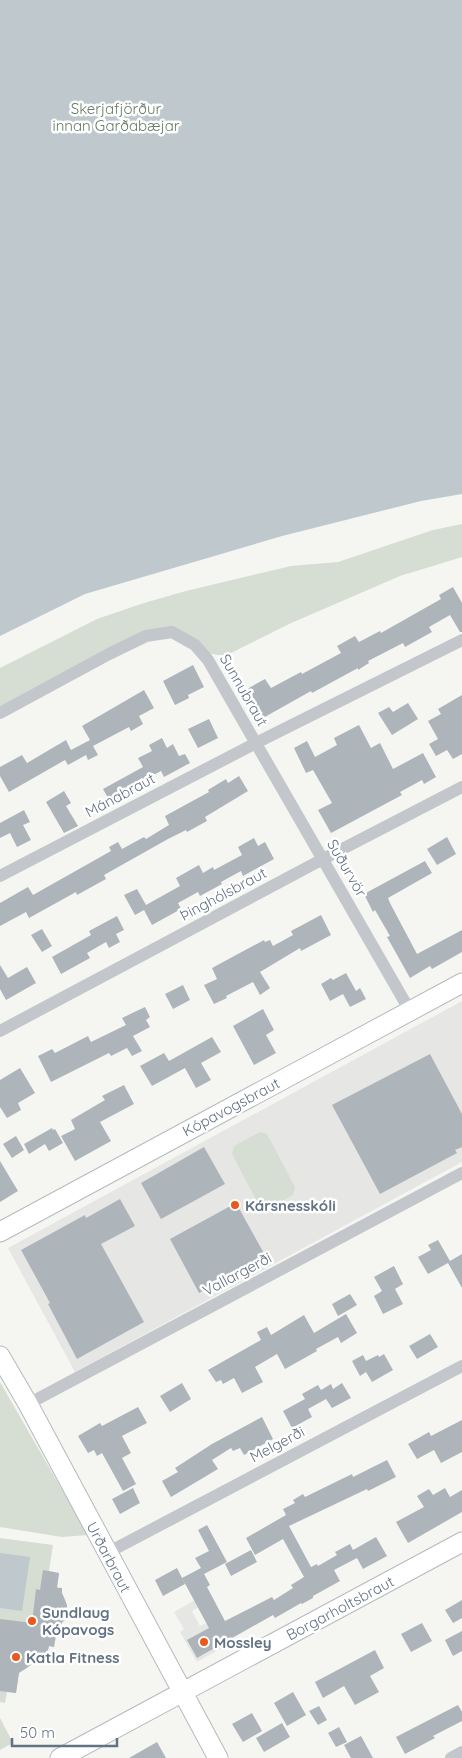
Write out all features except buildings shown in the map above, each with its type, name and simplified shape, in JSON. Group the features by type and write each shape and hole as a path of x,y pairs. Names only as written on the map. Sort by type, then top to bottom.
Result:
{"street":[{"name":"Sunnubraut","path":"0,713 146,636 172,632 195,645 208,660 256,742 462,640"},
{"name":"Suðurvör","path":"256,742 410,1011"},
{"name":"Mánabraut","path":"0,876 256,742"},
{"name":"Þinghólsbraut","path":"0,1031 462,787"},
{"name":"Kópavogsbraut","path":"0,1232 462,983"},
{"name":"Vallargerði","path":"28,1404 462,1173"},
{"name":"Urðarbraut","path":"0,1356 28,1404 218,1758"},
{"name":"Melgerði","path":"107,1552 462,1366"},
{"name":"Borgarholtsbraut","path":"60,1758 462,1542"},
{"path":"451,1758 462,1752"}],"shaded area":[{"path":"0,0 462,0 462,494 421,501 282,536 85,594 0,636"},
{"path":"462,524 462,557 400,576 289,624 225,656 206,653 172,628 0,707 0,668 97,619 186,591 291,566 338,562 433,530"},
{"name":"Kársnesskóli","path":"462,1001 462,1162 75,1372 8,1248"},
{"path":"260,1132 267,1134 295,1187 293,1195 268,1209 260,1207 232,1154 234,1146"},
{"path":"0,1382 88,1535 62,1537 0,1527"},
{"name":"Sundlaug Kópavogs","path":"0,1538 53,1545 49,1571 59,1573 57,1587 62,1588 62,1594 68,1611 65,1620 57,1629 54,1647 49,1646 48,1650 41,1657 32,1654 29,1666 19,1671 16,1693 7,1692 5,1703 0,1702"},
{"path":"0,1553 30,1557 22,1611 0,1608"},
{"path":"195,1600 199,1607 192,1611 200,1626 211,1621 225,1646 197,1662 180,1632 184,1629 174,1612"},
{"path":"0,1718 13,1743 0,1750"}],"place":[{"name":"Kársnesskóli","path":"235,1205"},
{"name":"Sundlaug Kópavogs","path":"32,1621"},
{"name":"Mossley","path":"204,1642"},
{"name":"Katla Fitness","path":"16,1657"}],"park label":[{"name":"Skerjafjörður innan Garðabæjar","path":"116,116"}]}
